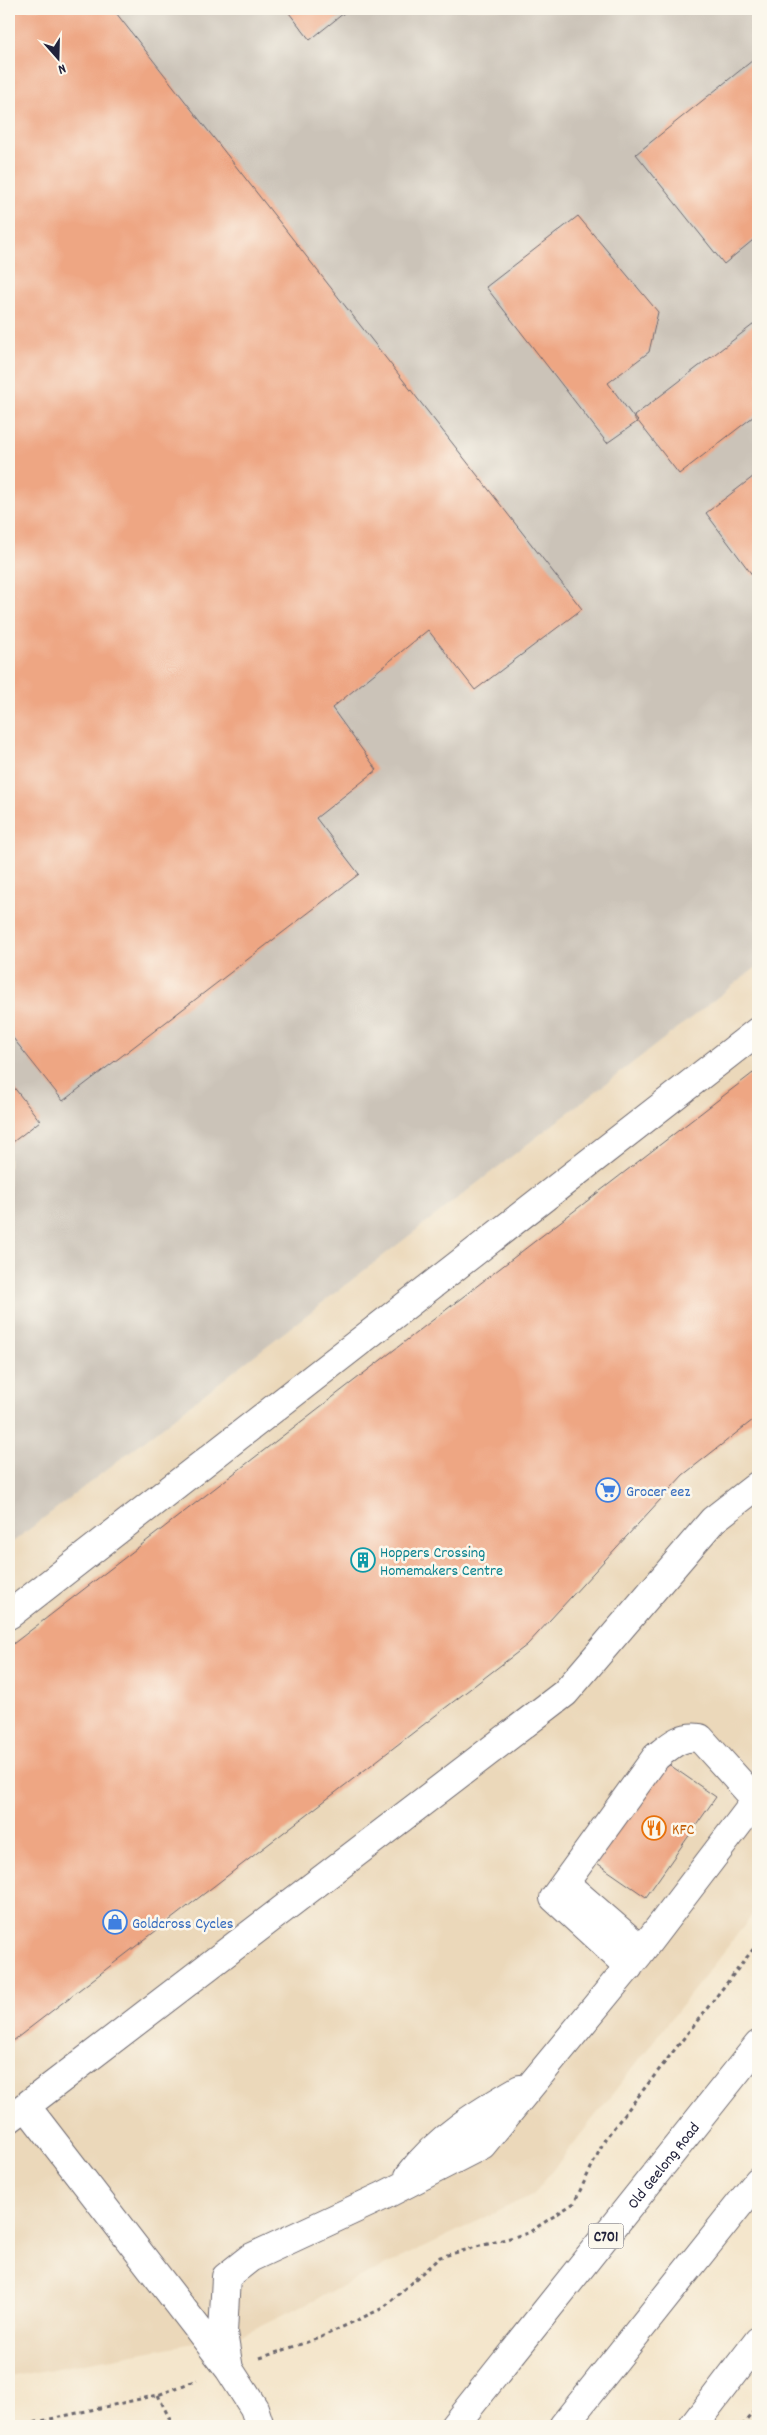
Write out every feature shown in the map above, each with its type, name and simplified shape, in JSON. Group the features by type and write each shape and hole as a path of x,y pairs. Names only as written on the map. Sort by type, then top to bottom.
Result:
{"main road":[{"path":"9,1615 758,1031"},
{"path":"283,2426 257,2417 229,2369 18,2113 565,1692 713,1520 758,1485"},
{"path":"229,2369 222,2333 226,2278 250,2258 402,2186 482,2145 635,1959 757,1799 700,1738 689,1736 676,1741 656,1757 565,1884 635,1959"},
{"name":"Old Geelong Road","path":"454,2426 758,2045"},
{"path":"564,2426 758,2181"},
{"path":"693,2426 758,2341"}],"path":[{"path":"19,2426 158,2395 319,2338 383,2308 440,2257 528,2233 574,2202 605,2139 758,1943"},
{"path":"158,2395 173,2426"},
{"path":"742,2426 758,2406"}],"shaded area":[{"path":"9,9 758,9 758,966 9,1545"},
{"name":"Hoppers Crossing Homemakers Centre","path":"758,966 758,1908 534,2194 243,2334 9,2377 9,1545"}],"building":[{"path":"9,9 113,9 582,609 475,690 428,630 332,708 377,770 316,818 359,874 63,1101 9,1033"},
{"path":"286,9 349,9 310,40"},
{"path":"758,56 758,236 724,264 636,154"},
{"path":"578,216 658,312 649,352 608,383 637,422 607,443 486,287"},
{"path":"758,321 758,413 679,474 634,416"},
{"path":"758,473 758,571 753,576 706,513"},
{"name":"Hoppers Crossing Homemakers Centre","path":"753,1073 758,1079 758,1416 683,1475 527,1645 9,2044 9,1647"},
{"path":"9,1081 40,1121 9,1145"},
{"name":"KFC","path":"661,1759 716,1797 646,1897 591,1859"}],"place":[{"name":"Grocer eez","path":"608,1490"},
{"name":"Hoppers Crossing Homemakers Centre","path":"363,1560"},
{"name":"KFC","path":"654,1828"},
{"name":"Goldcross Cycles","path":"115,1922"}]}
